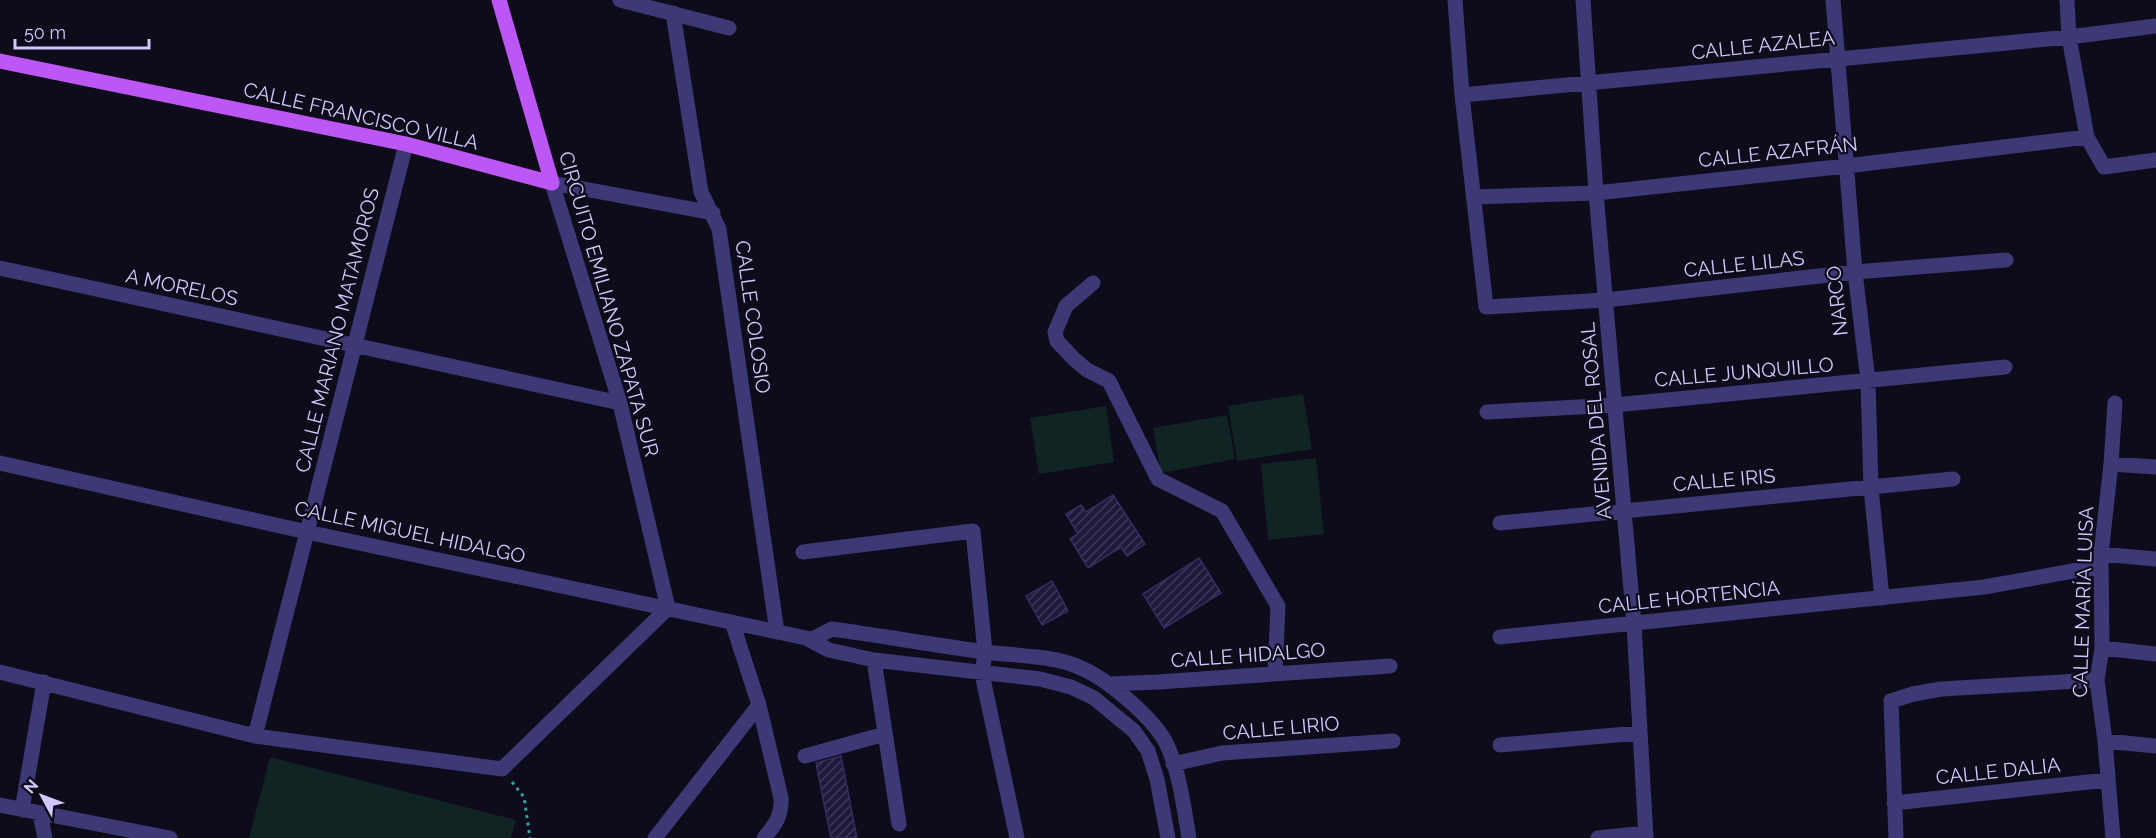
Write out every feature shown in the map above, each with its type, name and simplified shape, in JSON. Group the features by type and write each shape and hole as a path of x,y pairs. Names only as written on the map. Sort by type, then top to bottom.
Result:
{"main road":[{"name":"CIRCUITO EMILIANO ZAPATA SUR","path":"499,0 552,183"},
{"name":"CALLE FRANCISCO VILLA","path":"0,61 406,144 552,183"}],"street":[{"path":"620,0 640,2 729,28"},
{"path":"1455,0 1462,95 1474,196"},
{"name":"AVENIDA DEL ROSAL","path":"1583,0 1596,193 1634,624 1646,836"},
{"name":"NARCO","path":"1833,0 1855,272 1868,381 1871,488 1882,598"},
{"path":"2067,0 2069,37 2087,136 2104,167 2156,160"},
{"name":"CALLE COLOSIO","path":"673,13 701,192 719,229 777,632"},
{"name":"CALLE AZALEA","path":"1462,95 2069,37 2156,26"},
{"name":"CALLE AZAFRÁN","path":"1474,196 1596,193 1846,166 2087,136"},
{"name":"CALLE MARIANO MATAMOROS","path":"255,736 406,144"},
{"name":"CALLE FRANCISCO VILLA","path":"552,183 713,213"},
{"name":"CIRCUITO EMILIANO ZAPATA SUR","path":"552,183 620,403 668,608"},
{"name":"CALLE LILAS","path":"1474,196 1486,308 1606,300 1855,272 2006,260"},
{"name":"A MORELOS","path":"0,268 620,403"},
{"path":"1093,283 1066,306 1055,332 1057,341 1087,370 1109,381 1158,479 1222,511 1278,606 1275,674"},
{"name":"CALLE JUNQUILLO","path":"1487,412 1615,405 2005,367"},
{"name":"CALLE MARÍA LUISA","path":"2113,838 2105,741 2097,680 2102,648 2101,560 2115,403"},
{"name":"CALLE MIGUEL HIDALGO","path":"0,463 307,532 812,639 829,650 874,660 1040,679 1071,687 1094,698 1115,714 1134,731 1148,751 1157,779 1168,838"},
{"path":"2111,464 2156,467"},
{"name":"CALLE IRIS","path":"1500,523 1953,479"},
{"path":"803,552 973,531 985,652 982,674 1017,838"},
{"path":"1882,598 1984,587 2101,560 2156,559"},
{"name":"CALLE HORTENCIA","path":"1500,637 1882,598"},
{"path":"0,672 255,736 502,768 668,608"},
{"path":"732,622 759,705 781,798 782,810 777,822 764,838"},
{"path":"812,639 832,628 1043,659 1079,667 1109,684 1145,717 1164,740 1173,764 1189,838"},
{"path":"2102,648 2156,654"},
{"path":"874,660 899,824"},
{"name":"CALLE HIDALGO","path":"1109,684 1390,666"},
{"path":"1896,838 1891,701 1941,689 2097,680"},
{"path":"22,810 44,682"},
{"path":"655,838 759,705"},
{"path":"1500,745 1639,733"},
{"path":"805,756 885,734"},
{"name":"CALLE LIRIO","path":"1173,764 1222,753 1393,741"},
{"path":"2105,741 2156,746"},
{"name":"CALLE DALIA","path":"1894,804 2107,780"},
{"path":"0,805 170,838"},
{"path":"40,814 45,838"},
{"path":"1598,838 1646,836"}],"path":[{"path":"502,768 524,797 530,838"}],"green space":[{"path":"1303,394 1312,449 1237,461 1228,406"},
{"path":"1106,406 1114,462 1039,474 1030,418"},
{"path":"1227,415 1235,459 1161,473 1153,428"},
{"path":"1316,458 1324,534 1268,540 1261,464"},
{"path":"270,757 516,820 511,838 249,838"}],"building":[{"path":"1113,495 1145,544 1127,556 1121,547 1088,568 1070,539 1078,534 1066,514 1081,505 1086,512"},
{"path":"1199,558 1221,593 1164,628 1143,594"},
{"path":"1052,581 1068,611 1042,625 1026,596"},
{"path":"841,756 857,838 831,838 816,763"}]}
